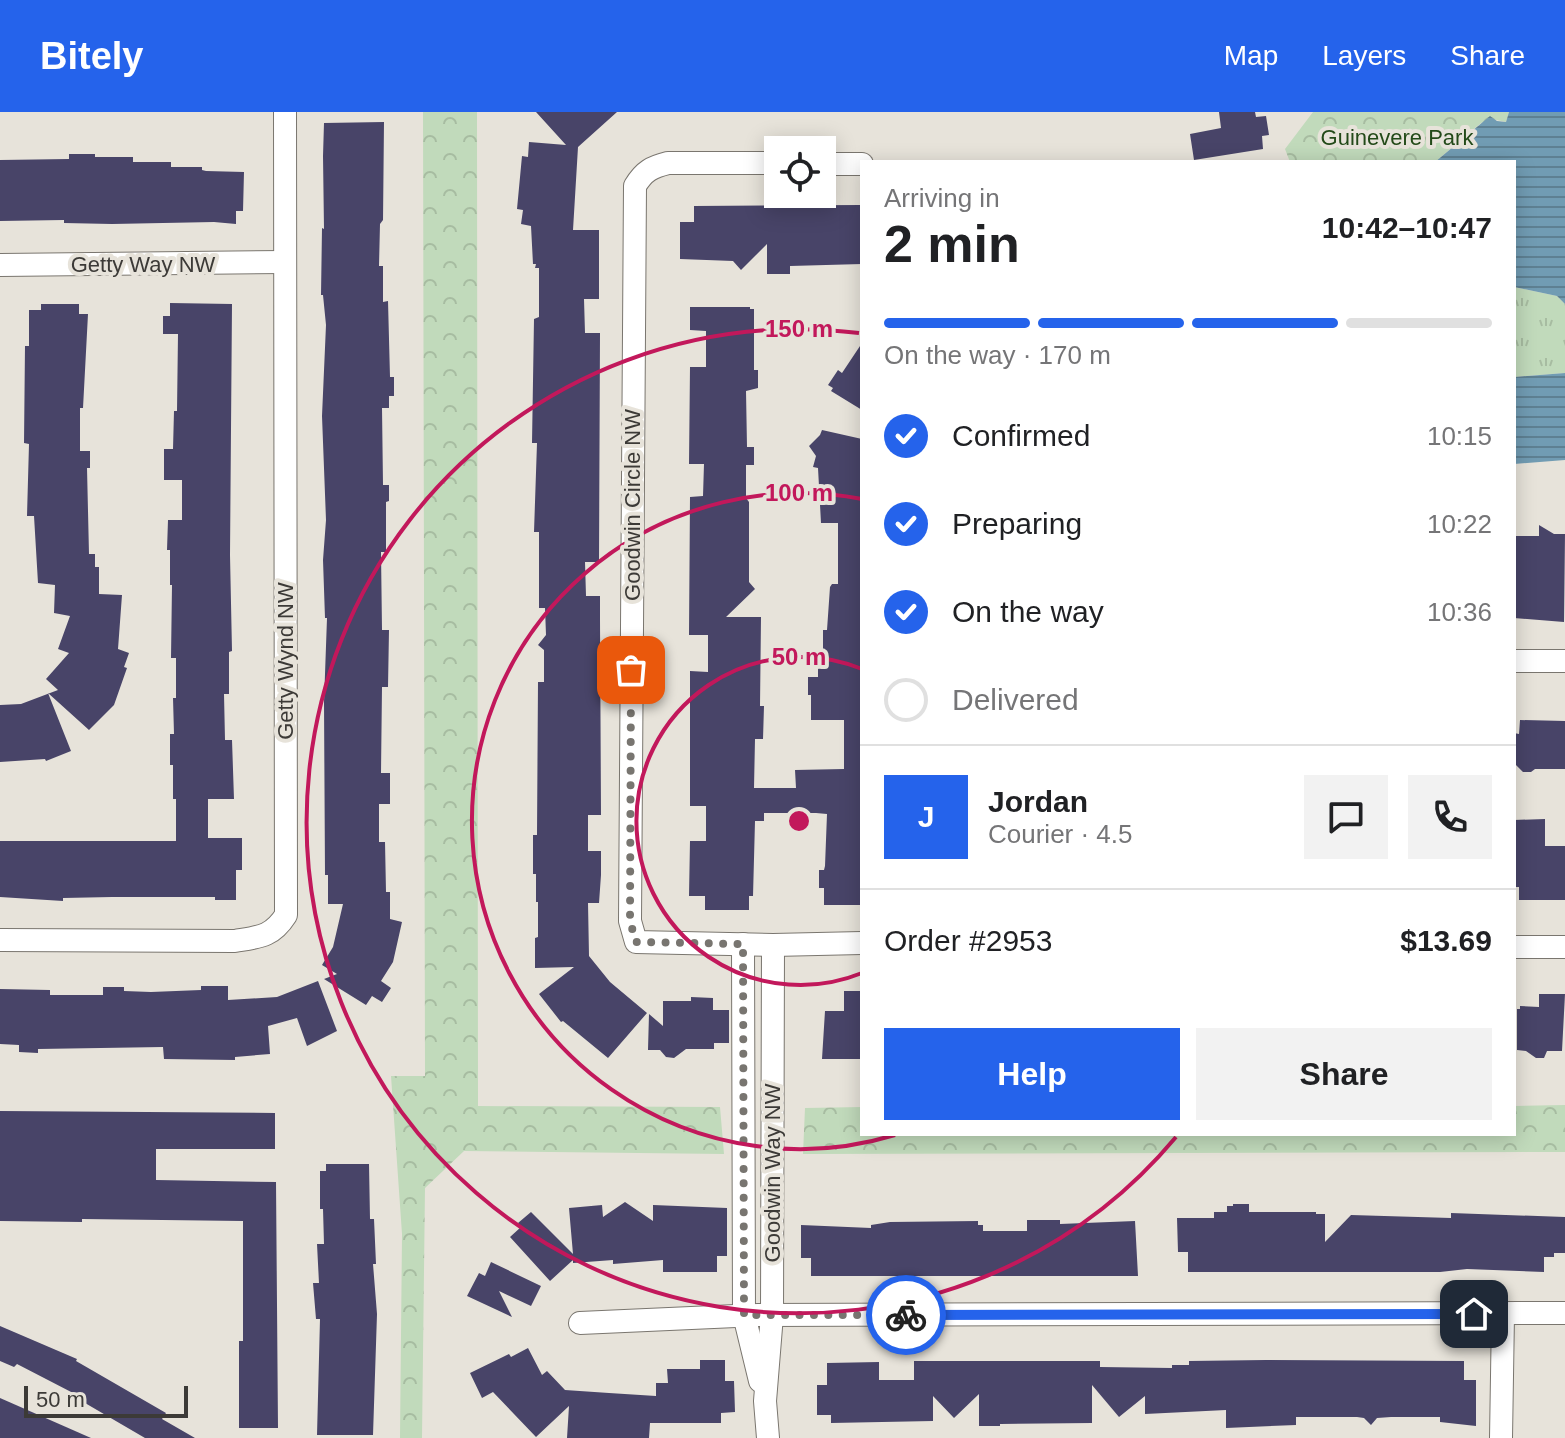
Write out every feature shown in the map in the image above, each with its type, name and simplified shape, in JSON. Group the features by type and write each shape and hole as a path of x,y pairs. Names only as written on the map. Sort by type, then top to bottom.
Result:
{"street":[{"name":"Getty Wynd NW","path":"0,940 235,941 276,931 286,915 285,112"},
{"name":"Goodwin Circle NW","path":"764,163 668,163 653,166 642,174 635,186 630,921 636,942 860,943"},
{"path":"836,164 860,164"},
{"name":"Getty Way NW","path":"0,265 285,262"},
{"path":"1516,661 1565,661"},
{"name":"Goodwin Way NW","path":"743,944 758,1315 768,1438"},
{"name":"Goodwin Way NW","path":"758,1315 773,945"},
{"path":"1516,947 1565,947"},
{"path":"580,1323 758,1315 1565,1313"},
{"path":"1501,1438 1503,1314"}],"green space":[{"path":"423,112 477,112 478,1106 720,1107 724,1154 464,1151 425,1188 422,1438 400,1438 402,1234 391,1076 425,1076"},
{"name":"Guinevere Park","path":"1313,112 1509,112 1506,122 1492,119 1481,123 1437,160 1289,160 1285,149"},
{"path":"1516,287 1557,296 1565,304 1565,373 1516,377"},
{"path":"1565,1105 1565,1152 803,1154 805,1108 860,1107 860,1136 1516,1136 1516,1106"}],"water":[{"path":"1509,112 1565,112 1565,304 1557,296 1516,287 1516,160 1437,160 1490,116 1506,122"},
{"path":"1565,373 1565,460 1516,464 1516,377"}],"building":[{"path":"536,112 617,112 578,147 573,230 599,230 599,299 584,299 585,333 600,333 599,562 585,562 586,596 600,596 601,815 588,815 588,851 601,851 601,875 599,903 588,903 589,956 610,982 647,1013 608,1058 561,1022 539,994 574,967 535,968 538,902 536,874 533,874 533,835 537,835 538,682 544,682 544,650 538,645 546,635 545,608 539,608 539,532 534,532 537,443 532,443 534,319 539,317 539,268 533,264 531,226 521,224 523,210 517,209 522,156 528,157 529,142 566,145"},
{"path":"1219,112 1255,112 1256,117 1266,116 1269,135 1262,136 1263,149 1194,160 1190,134 1221,128"},
{"path":"384,122 383,220 380,224 379,266 383,266 383,302 388,301 390,377 394,377 394,396 389,396 389,408 382,408 383,485 389,485 389,501 386,502 386,552 381,552 382,630 389,630 388,687 382,687 381,773 390,773 390,804 379,804 379,842 385,842 390,919 402,922 393,962 381,981 391,988 382,1002 372,996 366,1005 324,979 337,974 322,965 333,947 343,904 328,904 328,875 325,875 327,618 323,560 326,520 322,416 326,325 321,295 323,156 324,123"},
{"path":"69,154 133,157 133,162 171,162 171,167 244,172 243,211 236,211 236,224 0,221 0,160 69,159"},
{"path":"836,205 860,205 860,264 790,266 790,274 767,274 767,244 741,270 733,261 680,259 680,222 694,222 694,206 836,208"},
{"path":"170,303 232,304 232,651 229,652 229,694 224,694 225,740 232,740 234,799 208,799 208,838 242,838 242,870 236,870 236,900 215,900 215,897 112,897 63,898 63,901 0,897 0,841 176,841 170,734 174,734 176,658 171,658 172,585 170,550 167,550 168,520 182,520 182,480 164,480 164,449 173,449 174,411 177,411 178,334 163,334 163,316 170,316"},
{"path":"41,304 79,304 79,314 88,314 83,408 80,408 80,451 90,451 90,468 87,468 89,554 95,554 95,567 99,567 99,594 122,595 118,649 129,653 114,705 89,730 49,694 58,690 46,679 69,653 58,649 70,616 54,613 55,585 38,583 34,516 27,516 29,444 24,443 25,346 29,346 29,310 41,310"},
{"path":"690,307 754,309 754,370 758,370 758,388 746,391 747,447 754,447 754,465 746,465 746,498 749,502 749,582 755,589 726,617 761,617 760,706 764,706 763,739 755,739 754,788 796,788 795,770 844,769 844,720 811,720 811,695 808,695 808,677 818,677 818,649 823,649 823,630 827,630 830,587 838,584 838,523 821,523 818,468 813,467 816,456 809,446 822,430 860,439 860,905 824,905 824,888 819,888 819,870 824,870 825,866 827,814 816,813 764,813 764,821 755,821 753,896 749,896 749,910 705,910 705,896 689,896 690,841 706,841 706,806 690,806 690,671 708,672 708,635 689,635 690,497 703,496 704,464 689,464 690,367 706,367 706,331 690,330"},
{"path":"860,346 860,409 831,391 833,388 828,385 838,370 842,373"},
{"path":"1539,525 1554,534 1565,534 1564,622 1516,618 1516,536 1539,536"},
{"path":"48,694 71,751 46,761 0,762 0,705 21,704"},
{"path":"1520,720 1565,721 1565,769 1523,772 1516,765 1516,733 1519,734"},
{"path":"1545,819 1545,846 1565,846 1565,900 1519,900 1519,887 1516,887 1516,820"},
{"path":"318,981 337,1031 307,1046 297,1018 268,1026 270,1054 235,1057 235,1060 164,1059 163,1047 38,1049 38,1053 19,1052 19,1045 0,1044 0,989 50,990 50,995 103,995 103,987 151,992 228,986 228,1000 277,997"},
{"path":"844,991 860,991 860,1059 822,1059 825,1011 844,1011"},
{"path":"1539,994 1565,994 1562,1051 1547,1051 1544,1058 1517,1050 1517,1009 1520,1006 1539,1007"},
{"path":"691,997 713,998 713,1010 729,1010 729,1043 714,1043 714,1049 686,1049 674,1058 666,1057 660,1050 648,1050 649,1014 663,1026 663,1001 691,1001"},
{"path":"0,1111 275,1113 275,1149 156,1149 156,1180 276,1182 278,1428 239,1428 243,1221 0,1221"},
{"path":"326,1164 369,1164 377,1314 373,1435 317,1435 320,1319 316,1319 313,1283 319,1283 317,1244 324,1244 320,1171 326,1171"},
{"path":"625,1202 653,1221 653,1205 727,1208 727,1256 717,1256 717,1272 663,1272 663,1260 613,1264 613,1260 573,1263 573,1260 550,1281 510,1237 521,1227 518,1223 531,1212 573,1254 569,1208 602,1205 603,1217"},
{"path":"1249,1204 1249,1212 1325,1214 1325,1242 1351,1215 1451,1218 1451,1213 1565,1217 1565,1253 1544,1257 1544,1272 1467,1269 1440,1272 1188,1272 1188,1252 1178,1252 1177,1218 1214,1218 1214,1212 1227,1212 1227,1206"},
{"path":"1027,1220 1060,1220 1060,1224 1135,1221 1138,1276 811,1276 811,1258 801,1258 801,1225 871,1228 871,1225 890,1222 978,1221 978,1225 983,1225 983,1231 1027,1231"},
{"path":"491,1262 541,1286 531,1306 499,1291 512,1317 467,1296 479,1273 485,1276"},
{"path":"0,1326 77,1359 166,1413 162,1419 195,1438 145,1438 73,1396 75,1394 17,1364 14,1367 0,1361"},
{"path":"528,1348 542,1375 547,1371 565,1390 656,1396 656,1383 668,1383 667,1369 700,1369 700,1360 725,1360 725,1381 734,1381 735,1412 721,1413 721,1423 650,1423 649,1438 567,1438 569,1406 536,1437 493,1392 482,1398 470,1373"},
{"path":"914,1361 1100,1361 1100,1367 1172,1368 1172,1365 1189,1365 1189,1361 1464,1361 1464,1380 1476,1380 1476,1426 1440,1422 1440,1417 1377,1418 1371,1425 1364,1418 1357,1417 1296,1417 1296,1425 1226,1428 1226,1410 1145,1414 1145,1396 1119,1417 1092,1385 1092,1423 979,1426 979,1394 954,1418 933,1396 933,1421 831,1423 831,1415 817,1415 817,1385 827,1385 827,1363 879,1362 879,1380 914,1380"},
{"path":"0,1398 91,1438 0,1438"}],"way so far":[{"path":"631,670 630,921 636,942 743,944 744,1315 906,1315"}],"route":[{"path":"906,1315 1474,1314"}]}
